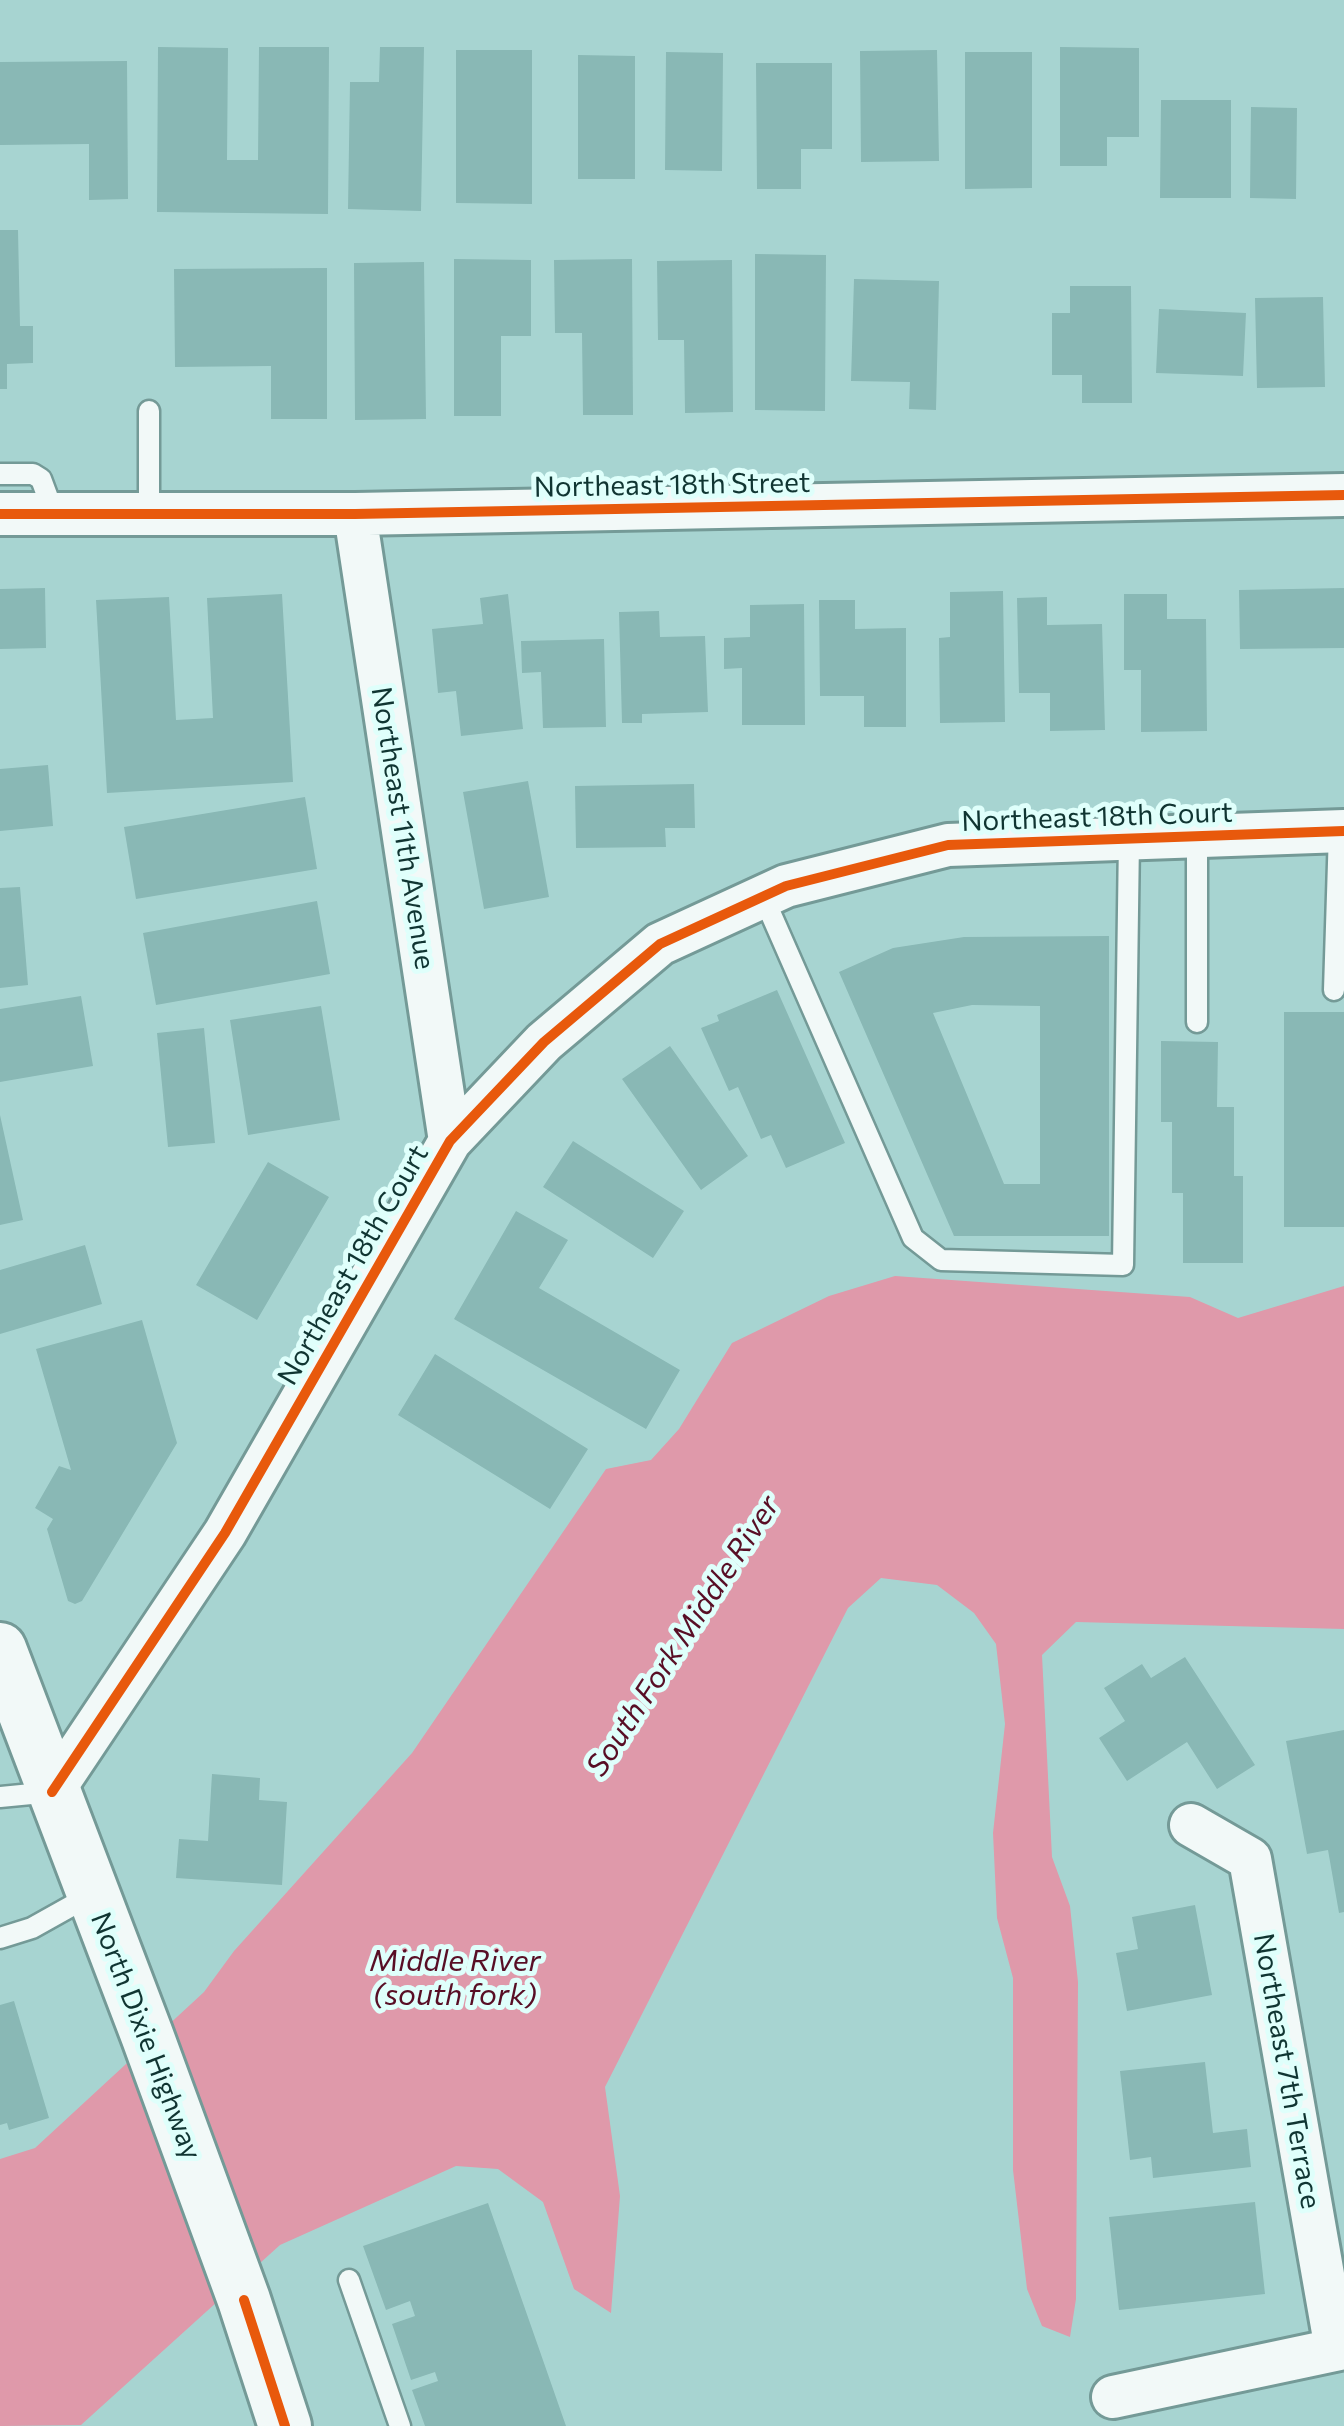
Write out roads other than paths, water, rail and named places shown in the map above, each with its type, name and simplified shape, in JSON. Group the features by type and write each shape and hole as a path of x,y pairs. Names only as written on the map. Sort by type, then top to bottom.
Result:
{"street":[{"name":"Northeast 18th Street","path":"0,514 355,514 1344,495"},
{"name":"Northeast 11th Avenue","path":"355,514 450,1141"},
{"name":"Northeast 18th Court","path":"52,1792 224,1534 450,1141 544,1042 660,944 786,886 948,845 1342,831"},
{"name":"North Dixie Highway","path":"0,1649 148,2034 285,2426"},
{"name":"Northeast 7th Terrace","path":"1191,1825 1250,1860 1340,2348"},
{"path":"1113,2398 1340,2348"}],"lane":[{"path":"149,513 150,411"},
{"path":"0,474 33,474 41,478 54,514"},
{"path":"1334,990 1342,831"},
{"path":"1197,837 1197,1022"},
{"path":"764,896 913,1238 941,1260 1122,1265 1129,839"},
{"path":"0,1796 52,1792"},
{"path":"0,1938 32,1928 93,1894"},
{"path":"349,2280 400,2426"}],"water":[{"name":"Middle River (south fork)","path":"895,1276 1190,1297 1238,1318 1344,1286 1344,1629 1076,1622 1042,1655 1052,1857 1070,1906 1078,1982 1076,2299 1070,2337 1042,2326 1027,2289 1013,2170 1013,1978 997,1918 993,1833 1005,1724 996,1644 974,1613 937,1585 881,1578 848,1608 605,2087 620,2196 611,2313 574,2289 543,2202 498,2169 456,2166 280,2245 81,2425 0,2426 0,2159 35,2148 204,1992 234,1951 412,1753 606,1469 651,1460 679,1429 732,1343 829,1296"}],"water label":[{"name":"South Fork Middle River","path":"683,1636"}]}
